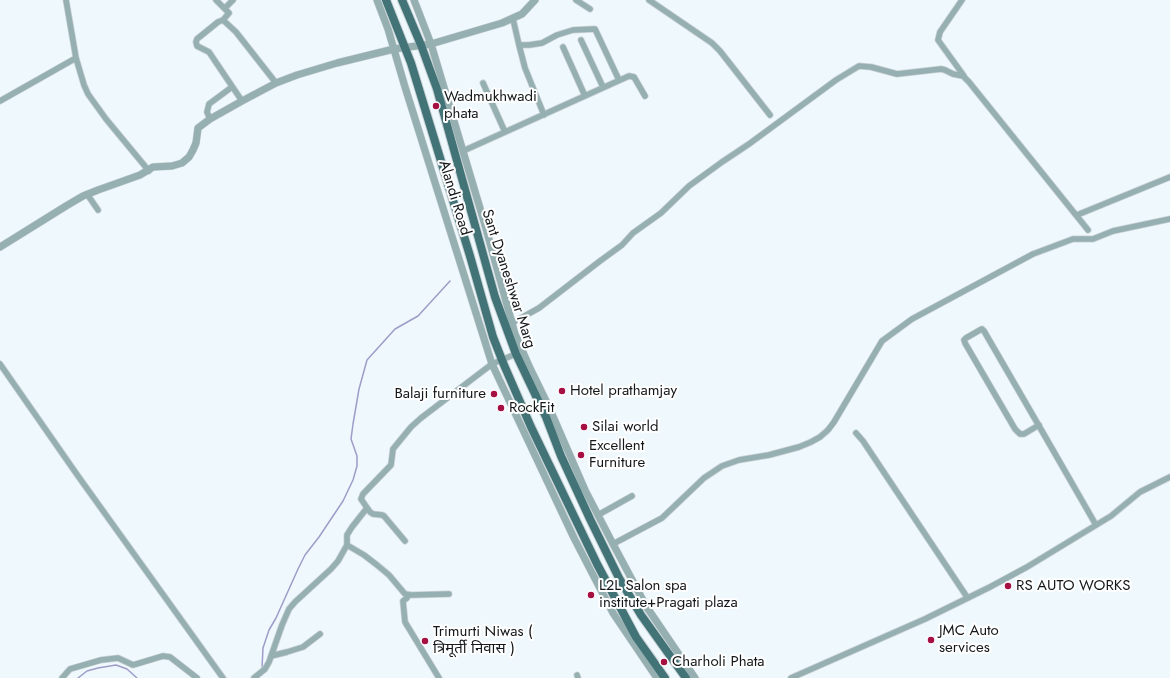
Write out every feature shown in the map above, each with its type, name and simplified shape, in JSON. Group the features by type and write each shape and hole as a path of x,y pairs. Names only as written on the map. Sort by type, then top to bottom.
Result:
{"main road":[{"name":"Sant Dyaneshwar Marg","path":"386,0 411,63 493,336 503,362"},
{"name":"Sant Dyaneshwar Marg","path":"403,3 421,45 447,124 495,297 567,470 619,578 641,615 686,678"},
{"path":"503,362 531,427 597,564 633,631 665,678"}],"street":[{"path":"66,0 76,58 81,78 88,94 106,120 149,171"},
{"path":"216,0 230,13 197,39 197,46 209,52 242,101"},
{"path":"225,8 233,0"},
{"name":"Alandi Road","path":"376,0 388,29 492,364 574,538 613,613 657,678"},
{"path":"414,0 431,44 463,151 519,352 529,366 613,544 653,617 695,678"},
{"path":"0,247 87,194 149,171 153,168 172,166 184,161 193,150 196,143 198,128 210,119 276,83 310,71 394,49 431,44 513,18 522,14 535,0"},
{"path":"576,0 590,9"},
{"path":"962,0 940,32 938,40 966,78 1088,230"},
{"path":"651,1 712,43 720,51 770,115"},
{"path":"513,18 525,68 544,115"},
{"path":"223,20 245,43 276,83"},
{"path":"519,45 542,43 557,35 573,30 595,29 619,80"},
{"path":"581,40 603,88"},
{"path":"564,46 585,96"},
{"path":"0,101 76,58"},
{"path":"512,323 539,308 622,245 633,233 661,213 689,186 755,140 836,80 856,68 865,66 891,73 902,74 941,69 966,78"},
{"path":"463,151 629,76 634,77 645,96"},
{"path":"483,84 505,132"},
{"path":"210,119 207,112 208,104 232,87"},
{"path":"1077,215 1170,177"},
{"path":"87,194 98,210"},
{"path":"613,544 662,518 704,478 722,466 739,460 776,453 811,442 820,437 834,422 876,349 893,332 912,319 1033,254 1073,239 1093,239 1113,231 1170,219"},
{"path":"1039,425 1024,434 1018,433 965,343 966,338 982,329 984,331 1039,425 1096,525"},
{"path":"405,541 384,516 373,514 367,508 361,497 391,465 392,452 402,437 421,418 492,364 503,362 519,352"},
{"path":"0,364 223,678"},
{"path":"856,433 863,441 967,597"},
{"path":"791,678 925,619 1028,567 1111,516 1140,492 1170,478"},
{"path":"598,515 632,496"},
{"path":"254,678 263,671 271,656 284,619 290,609 298,598 331,569 347,545 347,535 367,508"},
{"path":"347,545 372,560 389,575 403,593 408,595 449,594"},
{"path":"408,595 407,598 402,601 405,622 439,678"},
{"path":"271,656 303,647 320,634"},
{"path":"62,678 70,669 101,660 118,658 133,665 163,656 170,657 197,678"}],"waterway":[{"path":"262,668 263,648 269,630 298,569 305,555 343,501 353,480 357,466 357,456 351,439 359,389 367,360 395,329 418,316 450,281"},
{"path":"78,678 87,671 116,665 127,669 137,678"}],"place":[{"name":"Wadmukhwadi phata","path":"436,106"},
{"name":"Hotel prathamjay","path":"562,391"},
{"name":"Balaji furniture","path":"494,394"},
{"name":"RockFit","path":"501,408"},
{"name":"Silai world","path":"584,427"},
{"name":"Excellent Furniture","path":"581,455"},
{"name":"RS AUTO WORKS","path":"1008,586"},
{"name":"L2L Salon spa institute+Pragati plaza","path":"591,595"},
{"name":"JMC Auto services","path":"931,640"},
{"name":"Trimurti Niwas ( त्रिमूर्ती निवास )","path":"425,641"},
{"name":"Charholi Phata","path":"664,662"}]}
